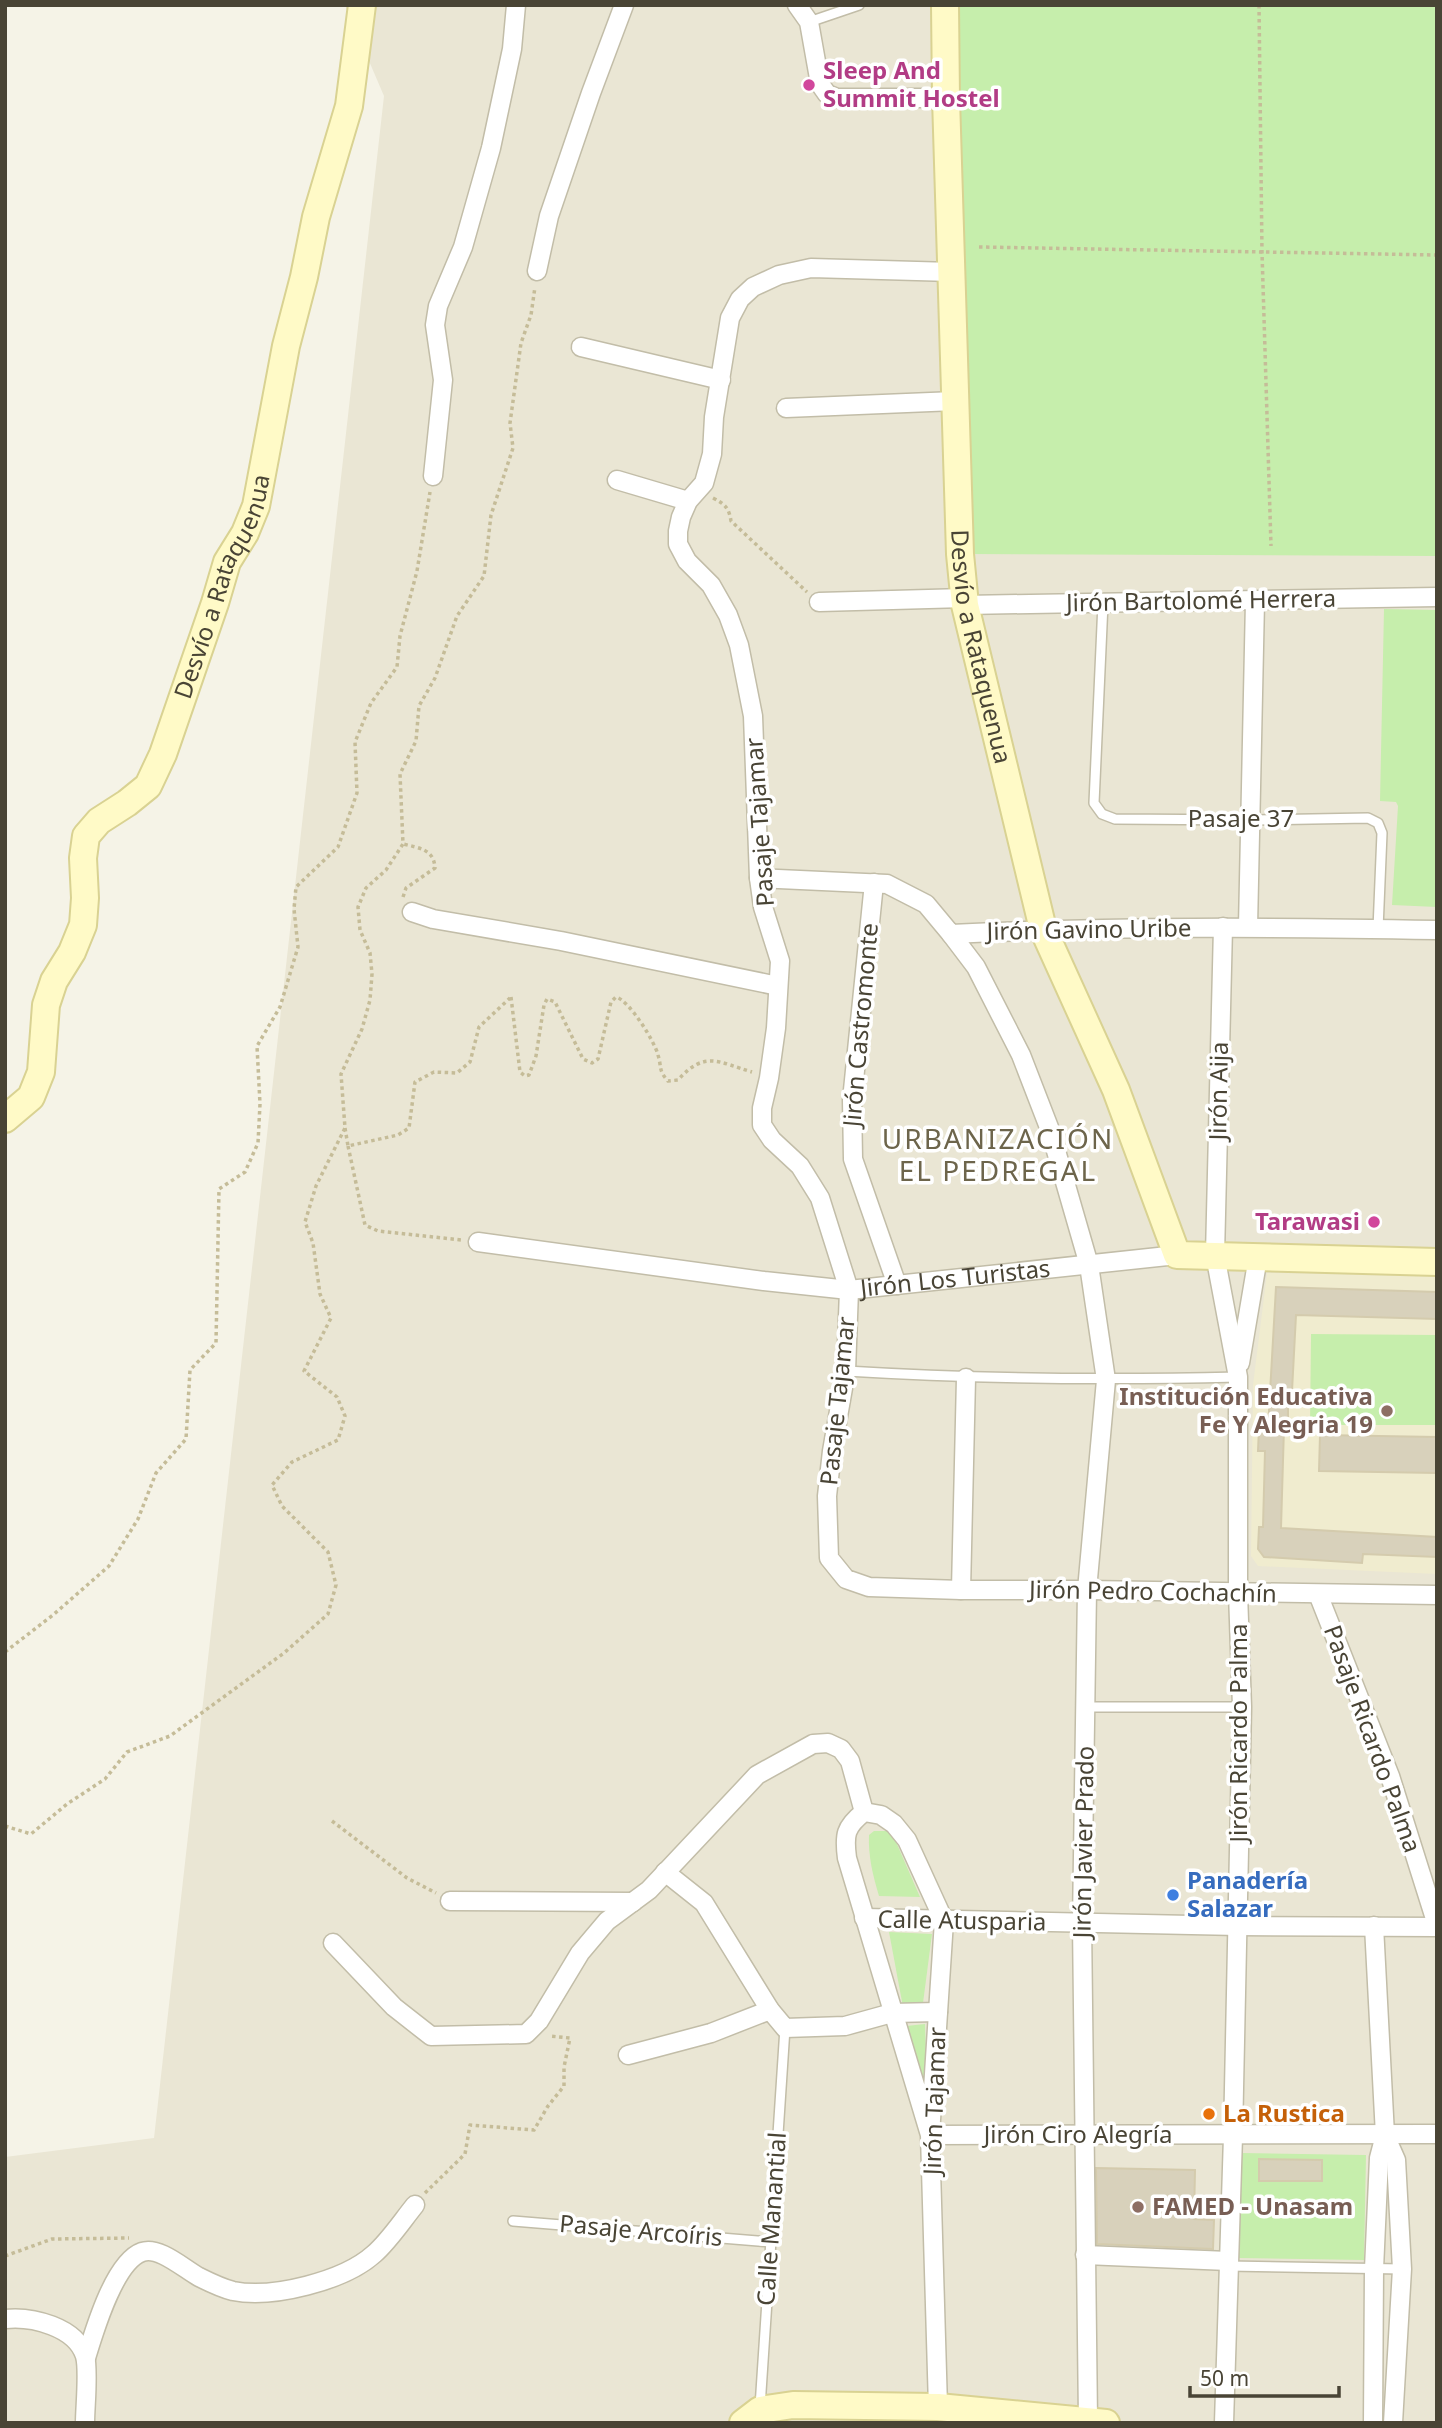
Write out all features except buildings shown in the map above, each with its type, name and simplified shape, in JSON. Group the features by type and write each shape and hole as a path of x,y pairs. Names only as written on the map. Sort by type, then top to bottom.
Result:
{"street":[{"name":"Desvío a Rataquenua","path":"5,1119 31,1097 41,1072 46,1006 54,981 72,952 83,925 83,858 86,836 99,821 148,786 163,754 227,562 245,533 256,506 286,346 316,217 349,106 362,5"},
{"path":"433,476 443,380 435,325 438,306 463,247 491,148 512,49 516,5"},
{"path":"537,271 550,216 624,5"},
{"path":"797,5 808,22 820,84 827,94 837,98 946,98"},
{"name":"Desvío a Rataquenua","path":"945,5 960,554 965,601 1043,929 1116,1090 1177,1255"},
{"name":"Pasaje Tajamar","path":"869,1587 846,1579 829,1558 828,1485 846,1371 849,1290 820,1198 800,1166 772,1140 762,1125 762,1108 776,1028 780,961 763,907 759,878 753,716 739,645 728,615 710,585 687,561 678,544 681,517 704,483 712,454 714,417 730,318 740,299 753,287 779,275 811,268 952,272"},
{"path":"581,347 721,380"},
{"path":"786,408 955,401"},
{"path":"617,480 693,496"},
{"name":"Jirón Bartolomé Herrera","path":"819,602 1103,603 1437,597"},
{"path":"1248,927 1255,601"},
{"name":"Jirón Gavino Uribe","path":"759,878 887,884 926,904 951,934 1043,929 1223,927 1437,930"},
{"name":"Jirón Castromonte","path":"874,883 852,1100 853,1159 897,1285"},
{"path":"412,912 433,919 561,941 778,986"},
{"name":"Jirón Aija","path":"1215,1255 1223,927"},
{"name":"Jirón Javier Prado","path":"951,934 976,967 1021,1055 1051,1130 1089,1265 1107,1380 1087,1590 1082,1923 1085,2255 1097,2421"},
{"name":"Jirón Los Turistas","path":"478,1242 849,1290 1177,1255 1437,1262"},
{"name":"Jirón Ricardo Palma","path":"1215,1255 1238,1377 1238,1593 1242,1707 1224,2423"},
{"path":"1238,1377 1258,1257"},
{"path":"961,1590 966,1378"},
{"name":"Jirón Pedro Cochachín","path":"869,1587 1437,1595"},
{"name":"Pasaje Ricardo Palma","path":"1318,1594 1390,1776 1437,1926"},
{"path":"333,1943 394,2007 431,2036 526,2034 539,2021 587,1945 607,1921 649,1890 757,1774 813,1744 828,1743 841,1749 850,1761 872,1814 851,1823 845,1839 846,1858 930,2135"},
{"name":"Jirón Tajamar","path":"872,1814 894,1824 907,1840 944,1921 930,2135 938,2407"},
{"path":"665,1872 704,1903 770,2010 785,2028 845,2026 892,2013 938,2012"},
{"path":"450,1901 633,1902"},
{"name":"Calle Atusparia","path":"864,1919 1238,1926 1437,1926"},
{"path":"1373,2423 1374,2269 1379,2158 1385,2135 1374,1926"},
{"path":"628,2055 711,2033 770,2010"},
{"name":"Jirón Ciro Alegría","path":"930,2135 1437,2134"},
{"path":"1385,2135 1396,2160 1402,2269 1393,2423"},
{"path":"85,2423 86,2358 95,2328 120,2272 141,2252 154,2250 220,2287 236,2292 287,2289 344,2275 358,2266 374,2254 415,2206"},
{"path":"1085,2255 1227,2263"},
{"path":"5,2319 46,2322 79,2345 86,2358"},
{"path":"752,2417 793,2405 938,2407 1032,2420 1097,2421"}],"lane":[{"path":"808,22 859,5"},
{"name":"Pasaje 37","path":"1103,603 1094,803 1102,814 1115,819 1368,818 1378,823 1382,833 1378,929"},
{"path":"846,1371 966,1378 1107,1380 1238,1377"},
{"path":"1087,1707 1242,1707"},
{"name":"Calle Manantial","path":"752,2417 770,2242 785,2028"},
{"name":"Pasaje Arcoíris","path":"513,2221 770,2242"},
{"path":"1227,2263 1402,2269"}],"path":[{"path":"1259,5 1270,546"},
{"path":"979,247 1437,255"},
{"path":"478,1242 378,1231 365,1225 345,1128 341,1074 362,1029 370,1000 370,953 360,930 358,907 366,888 386,870 403,844 400,775 416,741 419,706 435,678 457,616 484,576 491,515 513,448 510,423 521,343 531,315 537,271"},
{"path":"5,1652 53,1615 108,1566 138,1519 156,1474 186,1439 190,1370 216,1343 219,1189 245,1172 258,1143 260,1104 257,1046 280,1007 298,947 294,909 296,887 338,847 357,793 355,742 370,703 397,667 400,636 417,571 433,476"},
{"path":"693,496 723,502 729,509 731,521 819,602"},
{"path":"403,844 429,852 434,859 435,868 406,888 402,899 405,907 412,912"},
{"path":"348,1146 398,1135 409,1128 415,1082 434,1072 457,1073 471,1062 479,1027 511,997 520,1072 525,1076 528,1075 536,1056 547,999 555,1002 583,1059 592,1063 598,1059 611,1002 615,997 627,1003 644,1029 658,1054 660,1072 667,1081 678,1080 688,1068 708,1059 723,1061 769,1078"},
{"path":"5,1826 31,1834 67,1804 105,1779 127,1752 170,1736 284,1653 328,1614 336,1585 328,1552 282,1506 272,1485 292,1462 338,1440 345,1416 337,1397 304,1371 331,1318 320,1294 313,1243 305,1222 316,1186 345,1128"},
{"path":"332,1821 407,1878 450,1901"},
{"path":"415,2206 433,2183 465,2154 470,2125 534,2130 564,2085 570,2038 526,2034"},
{"path":"5,2256 52,2239 126,2237 154,2250"}],"shaded area":[{"path":"345,5 1437,5 1437,2423 5,2423 5,2157 154,2138 384,96"},
{"path":"1267,1273 1437,1274 1437,1574 1258,1566 1251,1556 1253,1385"}],"green space":[{"path":"952,5 1437,5 1437,556 965,554"},
{"path":"1384,609 1437,610 1437,907 1392,905 1398,806 1396,802 1380,801"},
{"path":"1311,1334 1437,1335 1437,1425 1310,1425"},
{"path":"874,1831 887,1831 893,1835 920,1897 879,1896 869,1851 869,1835"},
{"path":"889,1932 932,1934 923,2003 903,2007"},
{"path":"925,2024 927,2082 921,2083 906,2026"},
{"path":"1241,2153 1366,2155 1364,2260 1239,2258"}],"place":[{"name":"Sleep And Summit Hostel","path":"809,85"},
{"name":"Tarawasi","path":"1374,1222"},
{"name":"Institución Educativa Fe Y Alegria 19","path":"1387,1411"},
{"name":"Panadería Salazar","path":"1173,1895"},
{"name":"La Rustica","path":"1209,2114"},
{"name":"FAMED - Unasam","path":"1138,2207"}],"district":[{"name":"URBANIZACIÓN EL PEDREGAL","path":"998,1155"}]}
